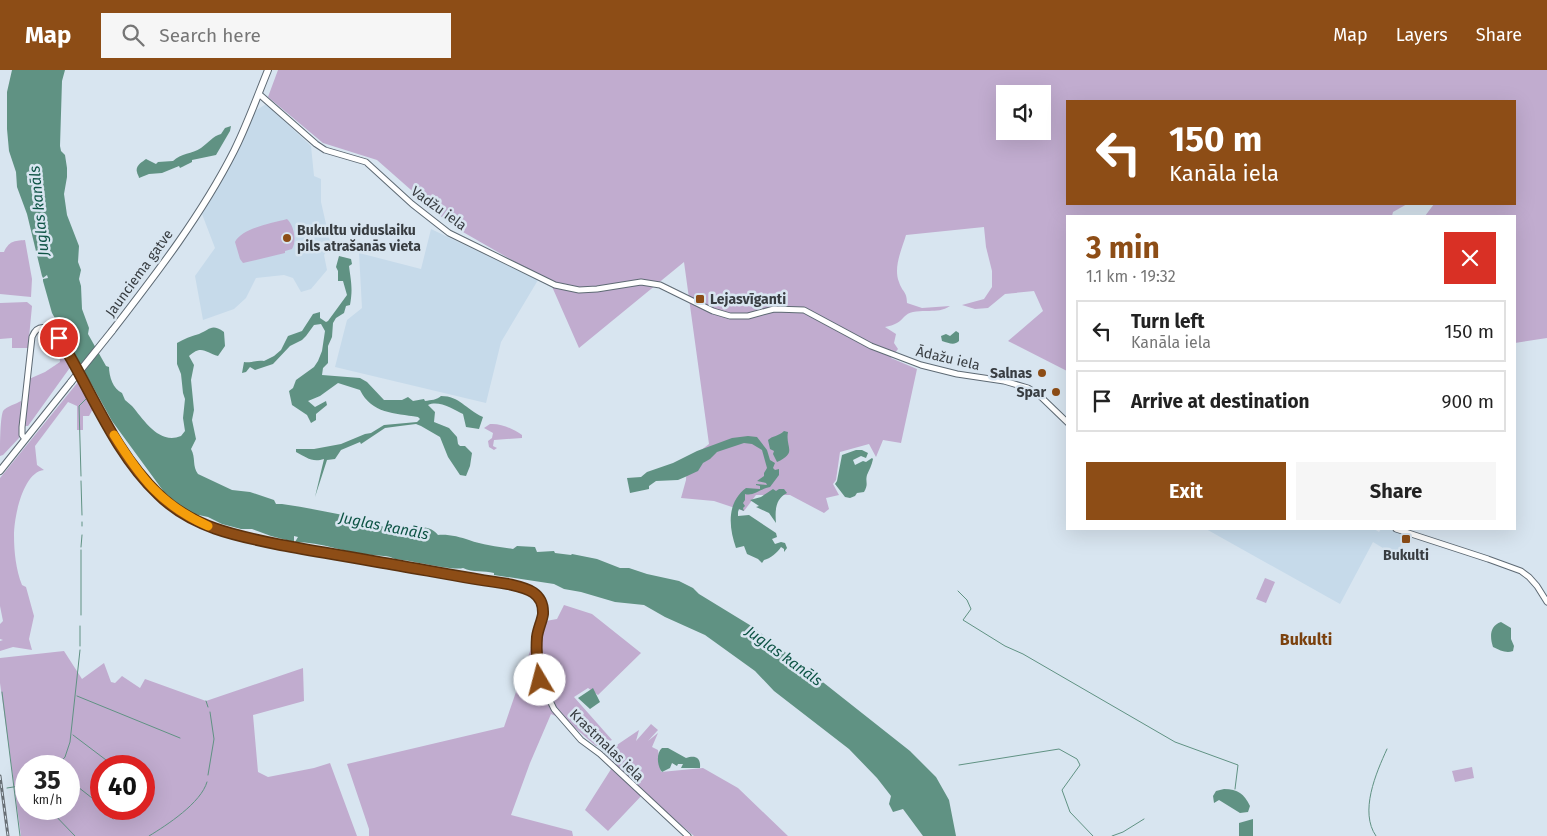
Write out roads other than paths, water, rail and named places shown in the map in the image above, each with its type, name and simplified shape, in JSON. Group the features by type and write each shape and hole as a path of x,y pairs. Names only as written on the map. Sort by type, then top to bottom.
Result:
{"main road":[{"name":"Jaunciema gatve","path":"0,471 112,331 175,247 214,187 235,150 268,70"}],"street":[{"name":"Vadžu iela","path":"259,94 325,150 366,162 412,204 449,233 540,278 561,287 579,290 641,282 660,285"},
{"name":"Ādažu iela","path":"660,285 713,311 730,316 748,316 774,309 790,308 804,310 871,346 921,365 957,374 1004,381 1028,388 1040,396 1066,421"},
{"name":"Krastmalas iela","path":"25,439 22,435 23,417 32,334 44,327 54,331 67,350 131,462 157,493 169,504 191,518 214,528 248,538 528,589 537,595 543,615 537,637 539,672 540,680 554,709 581,740 600,754 688,836"},
{"path":"1399,530 1521,571 1537,586 1547,602"}],"water":[{"name":"Juglas kanāls","path":"12,70 65,70 62,81 60,146 61,151 65,155 67,168 64,194 67,215 79,246 78,262 81,270 79,279 82,309 89,328 88,334 106,366 109,367 114,385 122,393 125,400 153,430 166,437 173,438 181,436 185,431 183,418 185,399 181,374 177,364 177,343 211,328 224,332 225,346 218,356 201,350 193,352 189,356 194,365 191,380 194,410 192,420 196,439 191,449 198,474 232,490 250,492 274,500 276,504 298,506 355,517 384,527 425,528 434,531 438,535 454,536 497,547 513,549 517,546 535,547 537,552 554,551 555,553 572,554 597,559 620,568 629,568 679,581 753,627 910,751 936,777 949,800 956,836 923,836 903,809 893,812 889,804 891,796 877,778 849,749 774,691 755,671 705,635 665,617 644,605 615,602 564,589 554,584 494,575 494,573 490,572 441,567 387,556 362,554 305,542 295,542 298,537 294,536 294,542 252,529 241,529 222,524 208,517 194,514 178,504 164,492 112,421 52,313 43,281 43,279 48,278 47,275 43,278 42,276 9,151 7,92"},
{"path":"231,126 216,155 192,160 192,162 180,168 179,166 162,173 149,174 139,178 137,168 146,159 156,164 158,162 173,161 179,156 201,148 221,134 225,128"},
{"path":"339,256 351,259 352,264 349,266 351,299 350,305 346,306 344,313 336,318 333,323 332,337 328,346 328,363 323,368 322,375 360,378 367,382 384,400 402,400 408,397 413,401 424,399 425,401 441,396 453,398 483,417 479,429 466,427 463,414 441,404 428,405 435,412 434,422 449,428 457,437 458,444 465,446 472,453 466,476 460,475 448,457 440,437 416,424 385,428 361,444 360,442 341,450 335,459 327,460 315,497 324,459 309,459 296,452 296,449 314,449 341,444 371,433 384,425 417,422 420,419 377,408 365,398 360,390 338,383 320,396 308,401 315,407 326,401 327,405 316,414 316,420 311,423 307,415 292,405 289,391 293,388 296,380 314,367 322,351 325,331 321,324 314,325 302,340 290,346 273,364 255,370 250,367 246,372 242,373 244,362 264,361 274,356 281,350 288,336 302,331 313,314 320,312 320,318 326,322 328,321 347,295 343,281 338,281 336,267"},
{"path":"956,331 959,333 959,341 957,343 951,344 942,341 941,336 946,334 950,336"},
{"path":"784,431 788,432 789,452 777,462 773,454 774,451 770,449 768,440"},
{"path":"757,437 767,450 770,460 775,463 773,468 775,470 779,469 779,475 770,487 748,495 745,494 744,511 739,509 738,512 738,516 749,515 776,533 777,537 772,539 775,544 785,543 787,548 784,552 784,549 781,547 774,555 762,563 747,554 744,546 736,548 731,524 732,508 740,494 746,488 760,489 760,486 756,484 767,485 757,481 764,476 767,468 762,450 752,444 744,443 717,452 703,463 698,471 678,480 656,481 649,486 649,489 630,493 627,478 641,477 647,472 673,463 697,451 732,438"},
{"path":"856,450 868,453 866,458 861,456 853,460 855,465 873,459 867,475 864,492 857,493 850,498 845,497 835,484 842,455"},
{"path":"773,489 776,491 784,489 787,493 778,502 776,523 769,513 756,507 759,506 750,500 761,497"},
{"path":"1501,622 1511,628 1513,651 1505,652 1493,647 1491,640 1492,629"},
{"path":"593,688 600,702 590,709 578,698"},
{"path":"662,748 668,748 686,758 697,758 700,768 681,768 683,764 678,764 677,766 672,763 670,768 662,772 658,760"},
{"path":"1224,789 1237,791 1243,795 1250,806 1248,812 1240,813 1219,800 1214,803 1213,796 1216,791"},
{"path":"1253,819 1253,836 1239,836 1239,823"}],"waterway":[{"path":"81,476 79,406 88,397"},
{"path":"81,481 82,515"},
{"path":"81,547 82,535"},
{"path":"81,550 81,615"},
{"path":"958,591 967,600 971,609 963,620 1005,646 1023,654 1175,742 1238,765 1235,789"},
{"path":"80,626 80,646"},
{"path":"66,755 70,742 80,650"},
{"path":"2,692 20,836"},
{"path":"77,696 180,738"},
{"path":"206,701 208,707"},
{"path":"208,775 214,739 210,712"},
{"path":"73,735 99,755"},
{"path":"959,765 1059,749 1077,759 1080,765 1062,790 1070,812 1093,836"},
{"path":"1376,836 1371,826 1369,804 1374,781 1387,749"},
{"path":"149,836 174,820 191,805 204,790 207,782"},
{"path":"7,788 15,787"},
{"path":"80,789 90,796"},
{"path":"1112,836 1123,832 1144,819"},
{"path":"60,820 75,836"}],"railway":[{"path":"0,776 8,836"}],"place":[{"name":"Bukultu viduslaiku pils atrašanās vieta","path":"287,238"},
{"name":"Lejasvīganti","path":"700,299"},
{"name":"Salnas","path":"1042,373"},
{"name":"Spar","path":"1056,392"},
{"name":"Bukulti","path":"1406,539"}],"district":[{"name":"Bukulti","path":"1306,639"}]}
